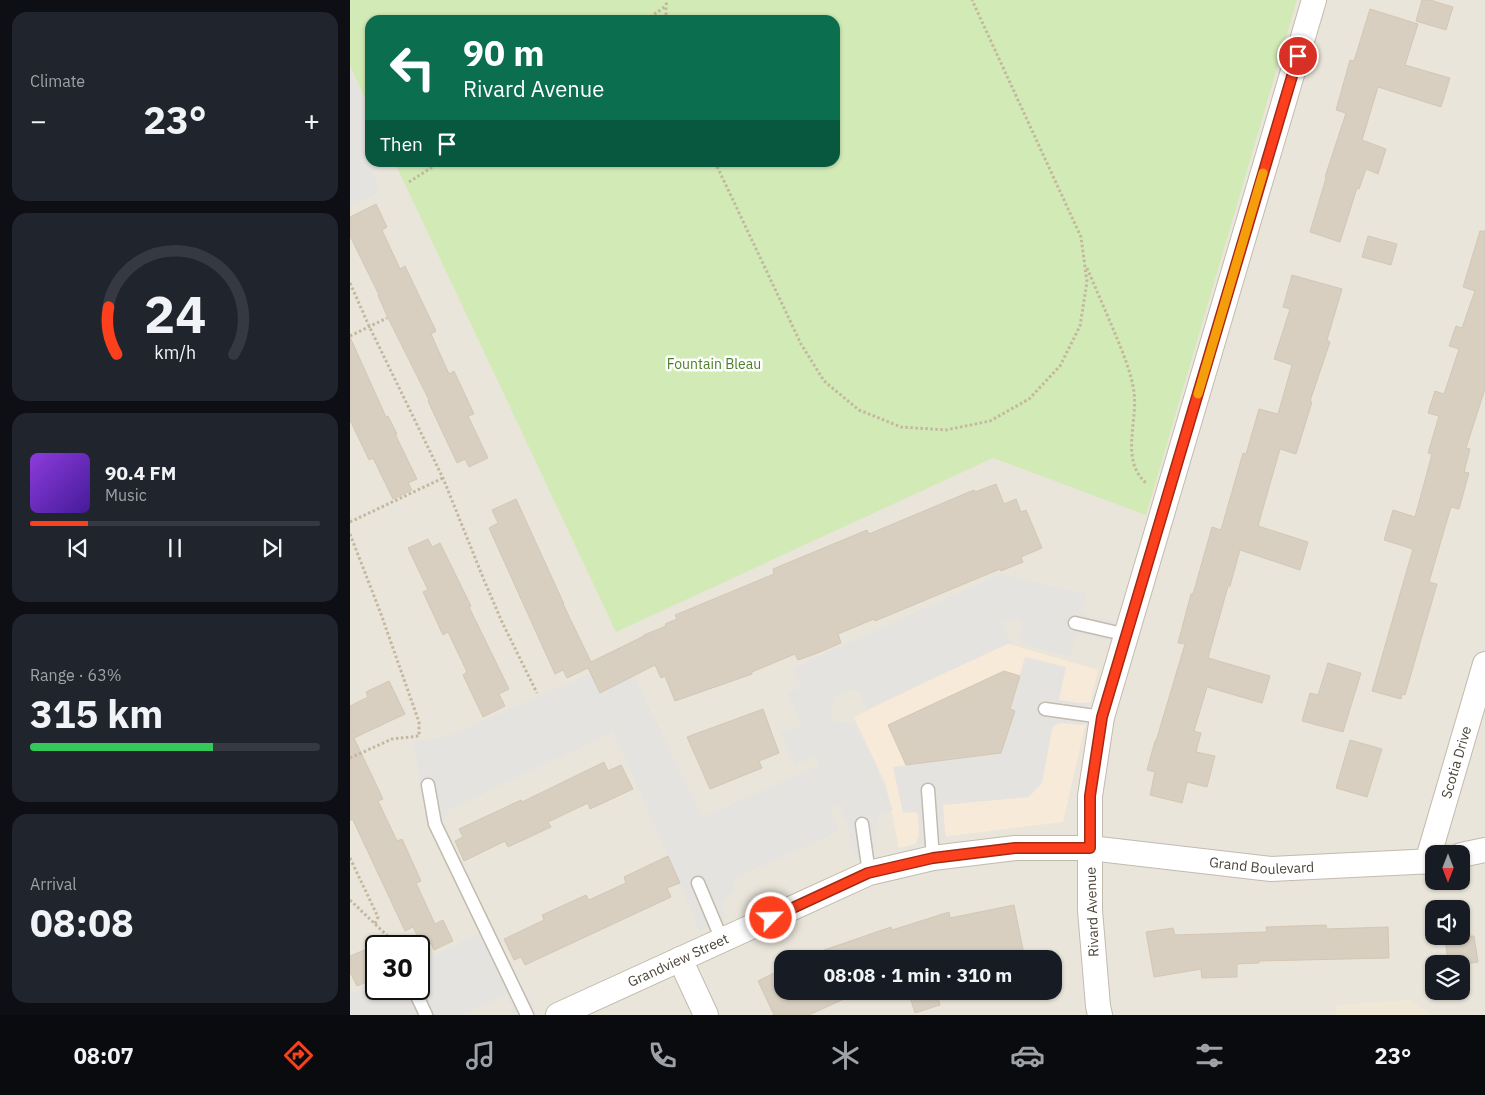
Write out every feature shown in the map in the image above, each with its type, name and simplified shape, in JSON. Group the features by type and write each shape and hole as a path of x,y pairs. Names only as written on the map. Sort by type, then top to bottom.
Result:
{"street":[{"name":"Rivard Avenue","path":"1100,1015 1090,910 1090,796 1102,717 1314,0"},
{"name":"Scotia Drive","path":"1434,845 1485,664"},
{"name":"Grandview Street","path":"558,1015 868,873 933,858 1015,848 1090,848"},
{"name":"Grand Boulevard","path":"1090,848 1271,869 1425,861"},
{"path":"1470,853 1485,850"},
{"path":"680,959 706,1015"}],"lane":[{"path":"1075,623 1127,635"},
{"path":"1044,709 1102,717"},
{"path":"428,785 435,824 527,1015"},
{"path":"928,790 933,858"},
{"path":"862,824 868,873"},
{"path":"698,883 722,940"},
{"path":"419,1000 426,1015"}],"path":[{"path":"666,15 667,0"},
{"path":"717,167 801,344 824,381 859,410 901,427 946,430 990,421 1029,399 1060,366 1080,326 1087,282 1081,237 972,0"},
{"path":"653,15 666,6"},
{"path":"409,182 432,167"},
{"path":"1084,263 1126,361 1134,392 1131,447 1134,468 1144,482"},
{"path":"350,283 369,326 444,478 502,622 537,694"},
{"path":"350,336 387,318"},
{"path":"350,522 444,478"},
{"path":"350,534 419,722 419,736 392,739 350,758"},
{"path":"350,858 378,918 375,924"},
{"path":"350,900 386,935"}],"shaded area":[{"path":"350,0 1485,0 1485,1015 350,1015"},
{"path":"350,67 365,99 365,167 382,167 372,172 380,192 350,206"},
{"path":"1000,574 1086,594 1082,609 1087,617 1114,621 1109,641 1076,634 1070,657 1019,643 1023,623 1019,619 1001,621 1012,642 867,709 859,691 851,689 834,698 832,721 854,723 874,760 893,810 879,816 874,842 875,854 855,860 847,824 837,805 831,810 840,831 732,879 736,890 723,901 723,911 728,918 699,931 680,883 613,732 449,810 442,823 515,978 536,1008 513,1015 507,994 464,1015 350,1015 350,994 365,987 365,1000 430,1000 430,957 481,933 427,822 413,741 448,736 591,673 601,693 634,676 702,817 819,765 815,756 795,765 781,733 801,725 787,693 801,687 793,668"},
{"path":"1006,643 1098,670 1063,822 950,836 899,848 886,785 854,717"},
{"path":"1025,657 1066,667 1059,700 1080,703 1090,702 1085,725 1061,723 1055,725 1052,730 1042,783 1029,797 943,805 947,838 911,846 916,843 919,836 918,814 915,812 903,813 893,767 1001,753 1015,711 1010,709"},
{"path":"1412,1000 1431,1015 1336,1015 1336,1005"}],"green space":[{"name":"Fountain Bleau","path":"350,0 1297,0 1146,515 993,458 616,632 397,167 840,167 840,15 365,15 365,98 350,66"}],"building":[{"path":"1422,0 1430,0 1453,7 1446,30 1416,21"},
{"path":"1370,9 1418,24 1405,65 1450,78 1441,107 1378,87 1362,140 1386,149 1378,174 1366,169 1359,189 1357,188 1340,242 1310,232 1325,177 1346,113 1336,110 1350,60 1354,61"},
{"path":"376,204 387,227 382,230 400,269 405,266 436,331 431,334 449,374 454,371 474,414 468,416 488,458 469,467 465,459 457,463 429,400 350,236 350,217"},
{"path":"1480,231 1485,231 1485,389 1466,448 1470,449 1464,472 1469,473 1459,509 1451,507 1429,582 1437,584 1405,695 1402,694 1401,699 1372,691 1413,549 1384,540 1393,510 1415,517 1432,454 1428,453 1439,416 1428,413 1435,391 1444,394 1459,349 1449,346 1456,326 1462,328 1475,291 1463,287"},
{"path":"1368,236 1397,244 1391,265 1362,257"},
{"path":"1292,275 1342,289 1327,340 1330,342 1310,401 1312,402 1296,454 1280,449 1258,526 1308,542 1300,570 1240,550 1208,658 1270,676 1262,703 1207,687 1194,731 1201,733 1196,752 1215,756 1207,787 1187,782 1182,803 1150,795 1155,772 1147,770 1185,644 1178,643 1212,527 1221,530 1243,453 1246,454 1259,409 1278,414 1292,365 1274,359 1290,309 1283,307"},
{"path":"350,337 386,417 388,416 397,434 395,434 417,479 408,483 412,490 393,499 373,458 369,460 350,420"},
{"path":"996,484 1004,504 1016,499 1021,512 1026,510 1042,548 1021,557 1023,562 1001,571 1000,569 875,621 874,619 838,634 841,643 815,654 798,660 795,654 752,672 752,674 675,701 665,676 661,678 655,665 600,693 588,668 567,678 563,670 555,674 489,528 498,523 492,510 516,499 591,662 666,626 665,624 677,619 675,615 774,574 773,569 867,530 869,534 974,490 975,492"},
{"path":"428,539 432,547 440,543 509,689 499,694 505,706 483,717 463,675 467,672 448,632 443,635 423,592 428,590 408,548"},
{"path":"1328,663 1361,673 1343,732 1302,721 1310,693 1318,695"},
{"path":"1004,671 1020,676 1010,709 1015,711 1001,753 906,765 888,725"},
{"path":"389,681 405,714 354,738 383,799 378,801 397,841 402,839 421,881 416,883 435,924 443,920 453,941 434,950 430,944 430,935 417,935 413,927 405,931 353,820 350,820 350,706 368,697 366,692"},
{"path":"763,709 779,753 759,761 762,768 710,789 687,737"},
{"path":"1350,740 1382,749 1367,797 1336,788"},
{"path":"604,762 608,771 621,765 633,789 590,809 588,803 548,822 551,827 508,847 505,841 464,861 455,841 463,837 459,829 521,800 522,802"},
{"path":"668,856 680,883 667,888 671,897 525,965 521,957 514,960 504,939 544,920 542,915 586,895 589,900 626,883 624,877"},
{"path":"1014,905 1023,950 824,950 891,927 892,930 949,912 950,918"},
{"path":"1326,925 1327,929 1388,927 1389,958 1259,961 1259,963 1237,964 1237,977 1202,978 1201,969 1154,977 1146,932 1173,928 1175,935 1267,932 1266,927"},
{"path":"1470,936 1474,936 1478,962 1470,963 1470,955 1447,955 1446,945 1470,945"},
{"path":"365,950 365,983 357,986 350,972 350,956"},
{"path":"774,973 774,1000 842,1000 809,1015 774,1015 758,981"},
{"path":"911,1000 939,1000 940,1005 915,1013"}],"slow traffic":[{"path":"1198,394 1263,173"}],"route":[{"path":"771,918 868,873 933,858 1015,848 1090,848 1090,796 1102,717 1298,56"}]}
